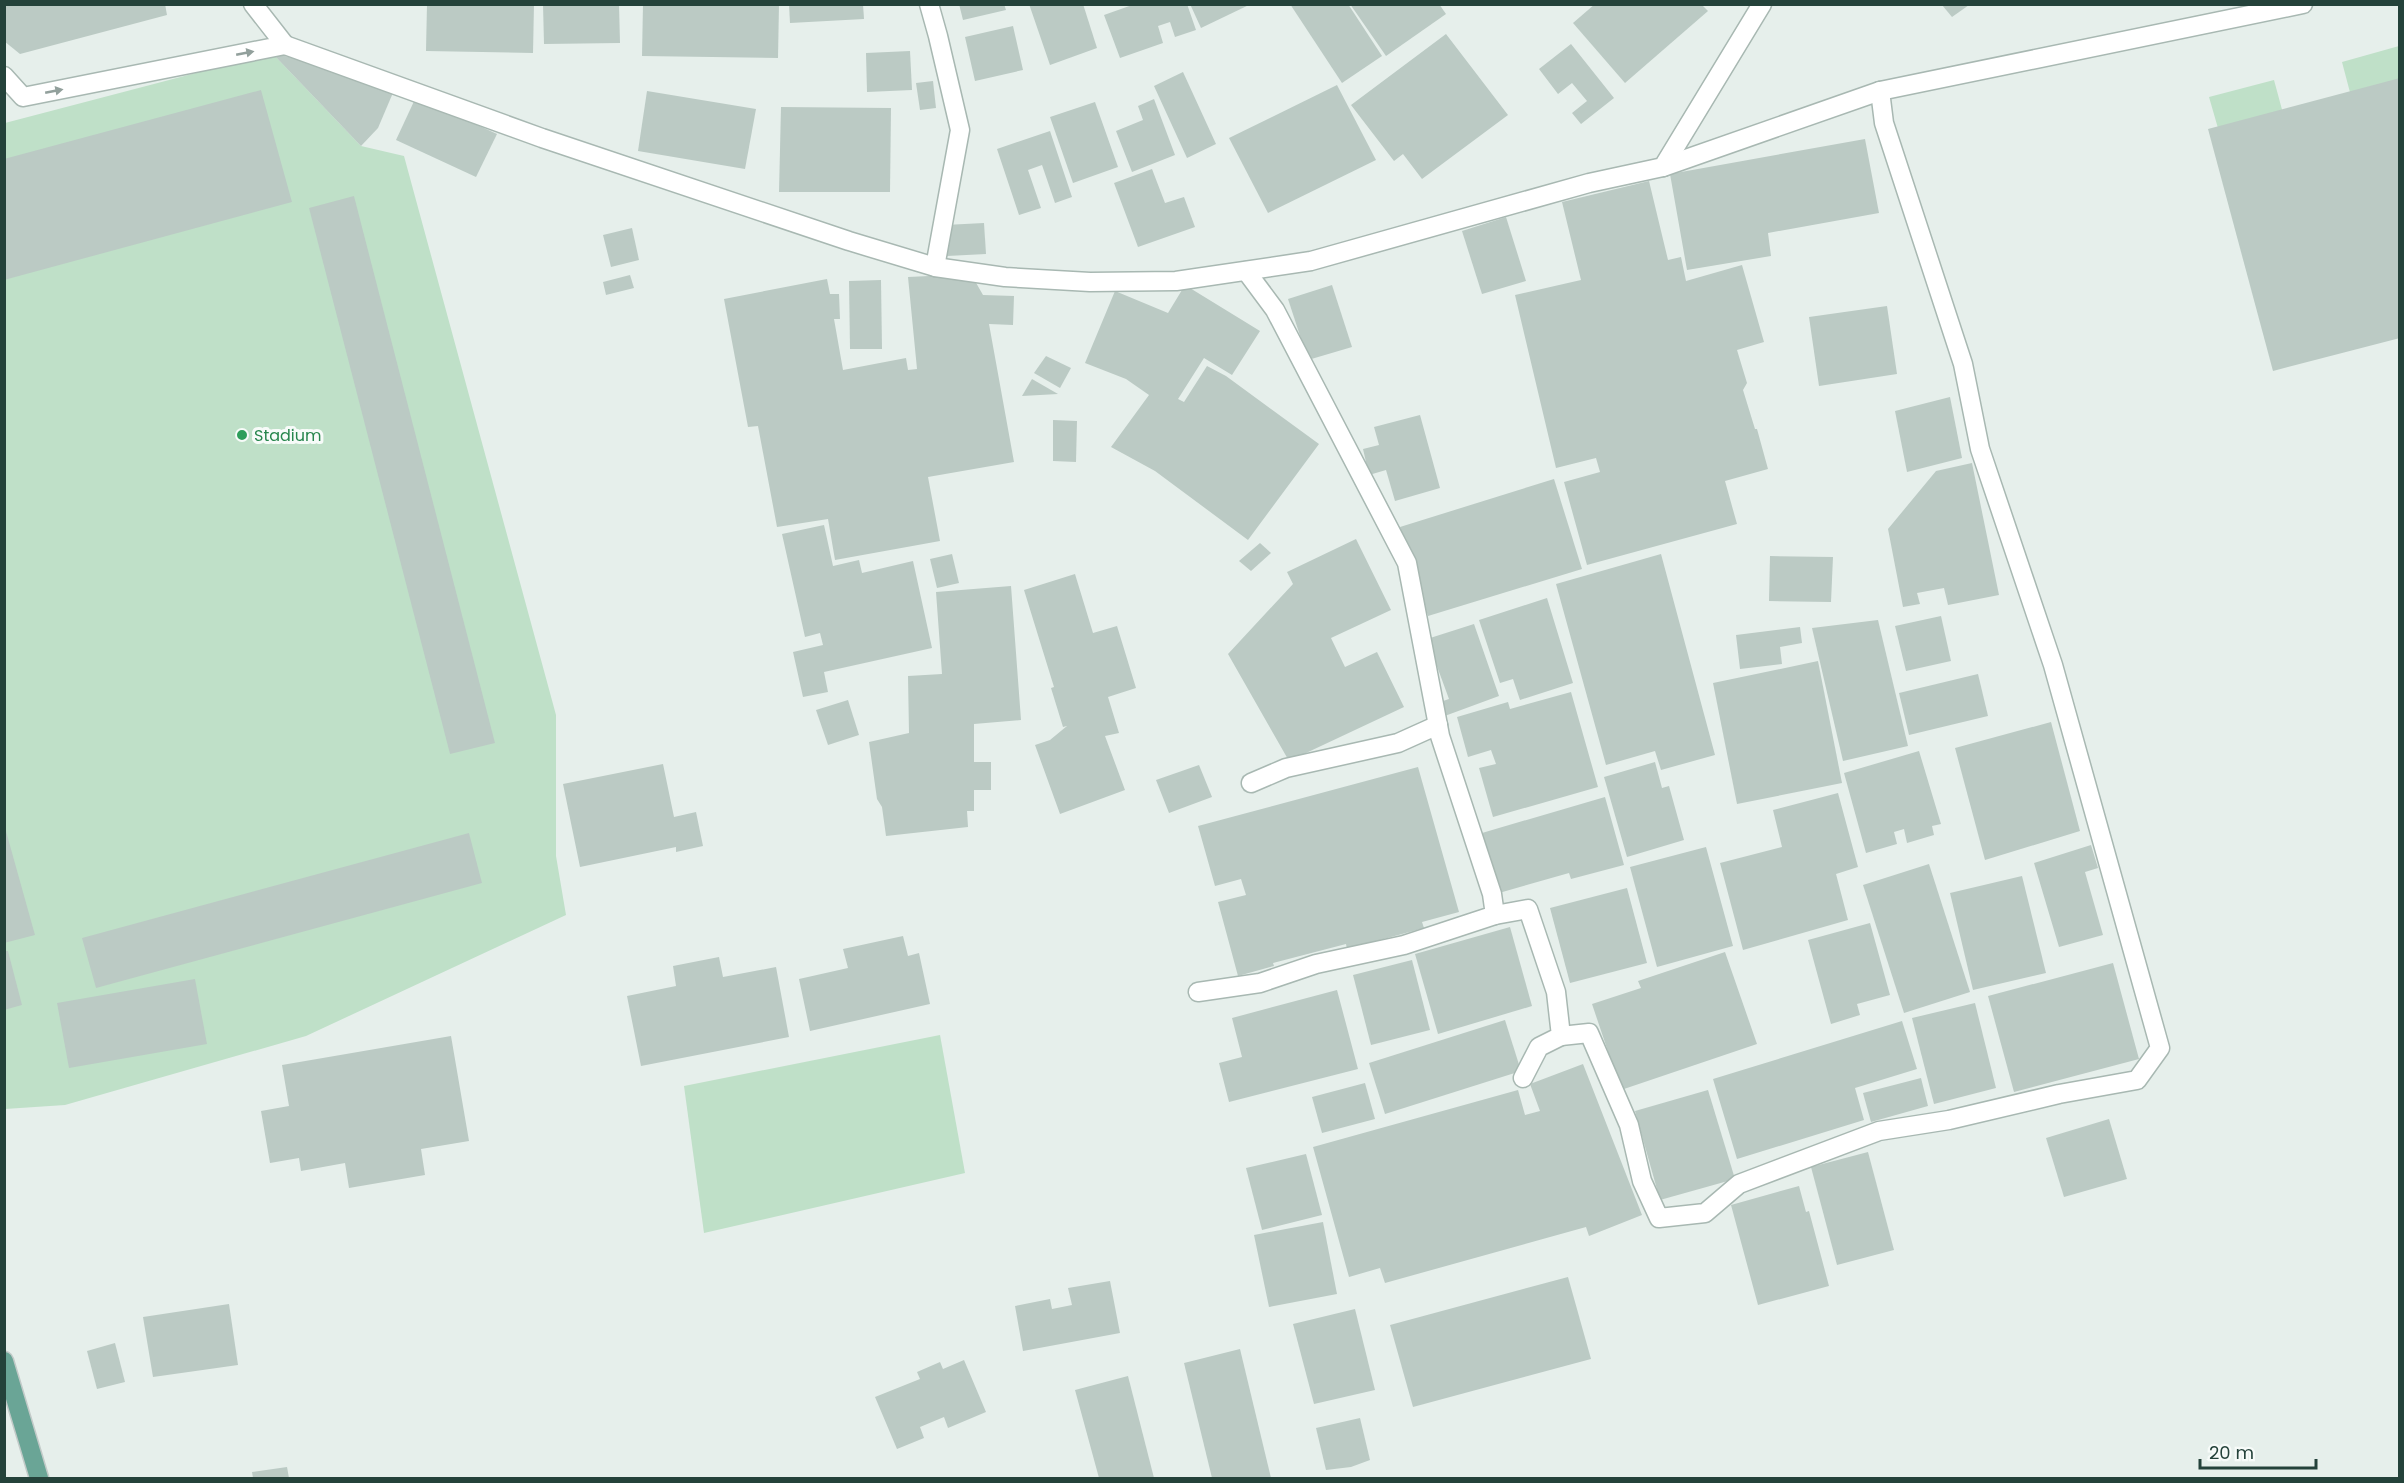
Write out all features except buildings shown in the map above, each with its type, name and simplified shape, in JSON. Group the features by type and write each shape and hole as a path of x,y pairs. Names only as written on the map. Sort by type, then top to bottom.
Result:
{"main road":[{"path":"4,1360 39,1479"}],"street":[{"path":"253,4 285,45"},
{"path":"929,4 960,130 935,267"},
{"path":"1663,167 1762,4"},
{"path":"4,76 23,97 285,45 542,138 849,241 935,267 1005,278 1090,282 1176,281 1311,261 1589,183 1663,167 1880,91 2303,4"},
{"path":"1523,1078 1539,1047 1560,1036 1589,1033 1629,1125 1642,1181 1659,1218 1705,1213 1739,1184 1879,1131 1949,1120 2060,1094 2137,1080 2160,1048 2053,665 1980,449 1963,364 1884,123 1880,91"},
{"path":"1246,271 1275,310 1407,563 1440,736 1492,894 1495,915"},
{"path":"1251,783 1286,768 1398,744 1438,725"},
{"path":"1198,992 1260,983 1316,964 1404,945 1495,915 1528,909 1556,992 1560,1036"}],"green space":[{"path":"2399,46 2399,103 2224,149 2209,97 2274,80 2284,117 2352,100 2342,62"},
{"name":"Stadium","path":"272,53 361,146 404,156 556,715 556,856 566,915 306,1036 65,1105 5,1109 5,123"},
{"path":"940,1035 965,1173 704,1233 684,1086"}],"place":[{"name":"Stadium","path":"242,435"}]}
